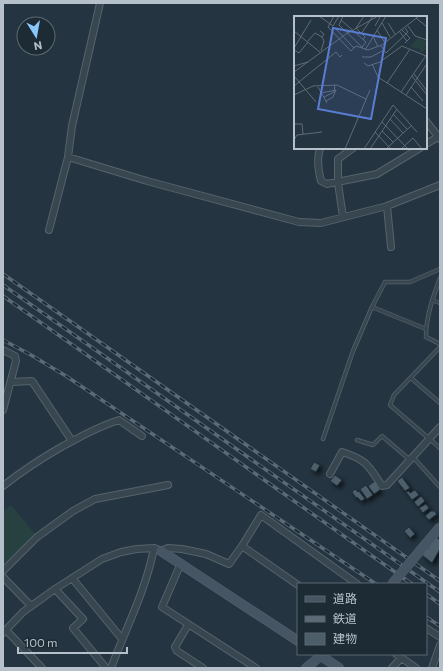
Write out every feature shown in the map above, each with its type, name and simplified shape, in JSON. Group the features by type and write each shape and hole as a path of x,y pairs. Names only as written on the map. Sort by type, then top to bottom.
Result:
{"street":[{"path":"49,230 68,157 72,126 100,3"},
{"path":"427,122 439,138 427,144"},
{"path":"320,149 318,155 321,181 327,184 377,174 418,149"},
{"path":"343,217 338,182 338,159 352,149"},
{"path":"68,157 147,181 300,222 321,223 387,206 440,185"},
{"path":"387,206 391,247"},
{"path":"3,350 15,356 16,361 3,410"},
{"path":"11,382 32,381 72,441"},
{"path":"3,486 39,460 104,424 119,420 142,436"},
{"path":"330,474 342,452 355,456 366,463 382,486 387,485 440,427"},
{"path":"3,571 37,537 72,511 94,499 168,485"},
{"path":"42,668 5,629 23,612 55,588 111,555 129,550 168,548 206,554 229,564 261,515 356,583"},
{"path":"393,583 440,527"},
{"path":"242,546 297,584"},
{"path":"158,549 297,640"},
{"path":"111,668 122,639 140,600 150,566 158,549"},
{"path":"181,563 162,607 256,668"},
{"path":"3,577 31,606"},
{"path":"72,578 122,639"},
{"path":"55,588 83,619 73,628 106,668"},
{"path":"188,625 175,647 203,668"},
{"path":"427,629 440,637"},
{"path":"432,668 440,645"},
{"path":"306,668 321,655 339,668"},
{"path":"392,668 398,656 416,668"}],"lane":[{"path":"323,439 353,351 372,307 385,282 410,282 440,269"},
{"path":"440,278 432,300 426,330 426,337 440,346 394,395 390,405 440,448"},
{"path":"432,300 440,303"},
{"path":"372,307 426,330"},
{"path":"411,378 440,403"},
{"path":"357,440 373,445 382,436 411,458 440,487"}],"green space":[{"path":"11,505 36,535 3,565 3,511"}],"building":[{"path":"314,462 320,465 316,472 310,469"},
{"path":"335,475 342,480 337,486 330,481"},
{"path":"402,477 410,488 405,491 397,481"},
{"path":"375,481 380,490 374,494 368,486"},
{"path":"366,485 373,495 367,499 360,489"},
{"path":"355,489 358,492 359,491 365,499 361,501 357,497 356,498 352,492"},
{"path":"415,490 419,495 412,500 406,492 409,491 410,493"},
{"path":"421,496 425,501 418,507 414,502"},
{"path":"426,504 429,508 423,513 419,508"},
{"path":"431,511 434,511 437,514 429,520 425,516"},
{"path":"409,527 415,534 410,538 404,531"},
{"path":"436,537 440,540 440,549 432,563 422,555"}],"railway":[{"path":"3,274 440,581"},
{"path":"3,285 440,592"},
{"path":"3,296 411,583"},
{"path":"3,340 66,376 375,583"},
{"path":"427,595 440,604"},
{"path":"427,618 440,626"}]}
